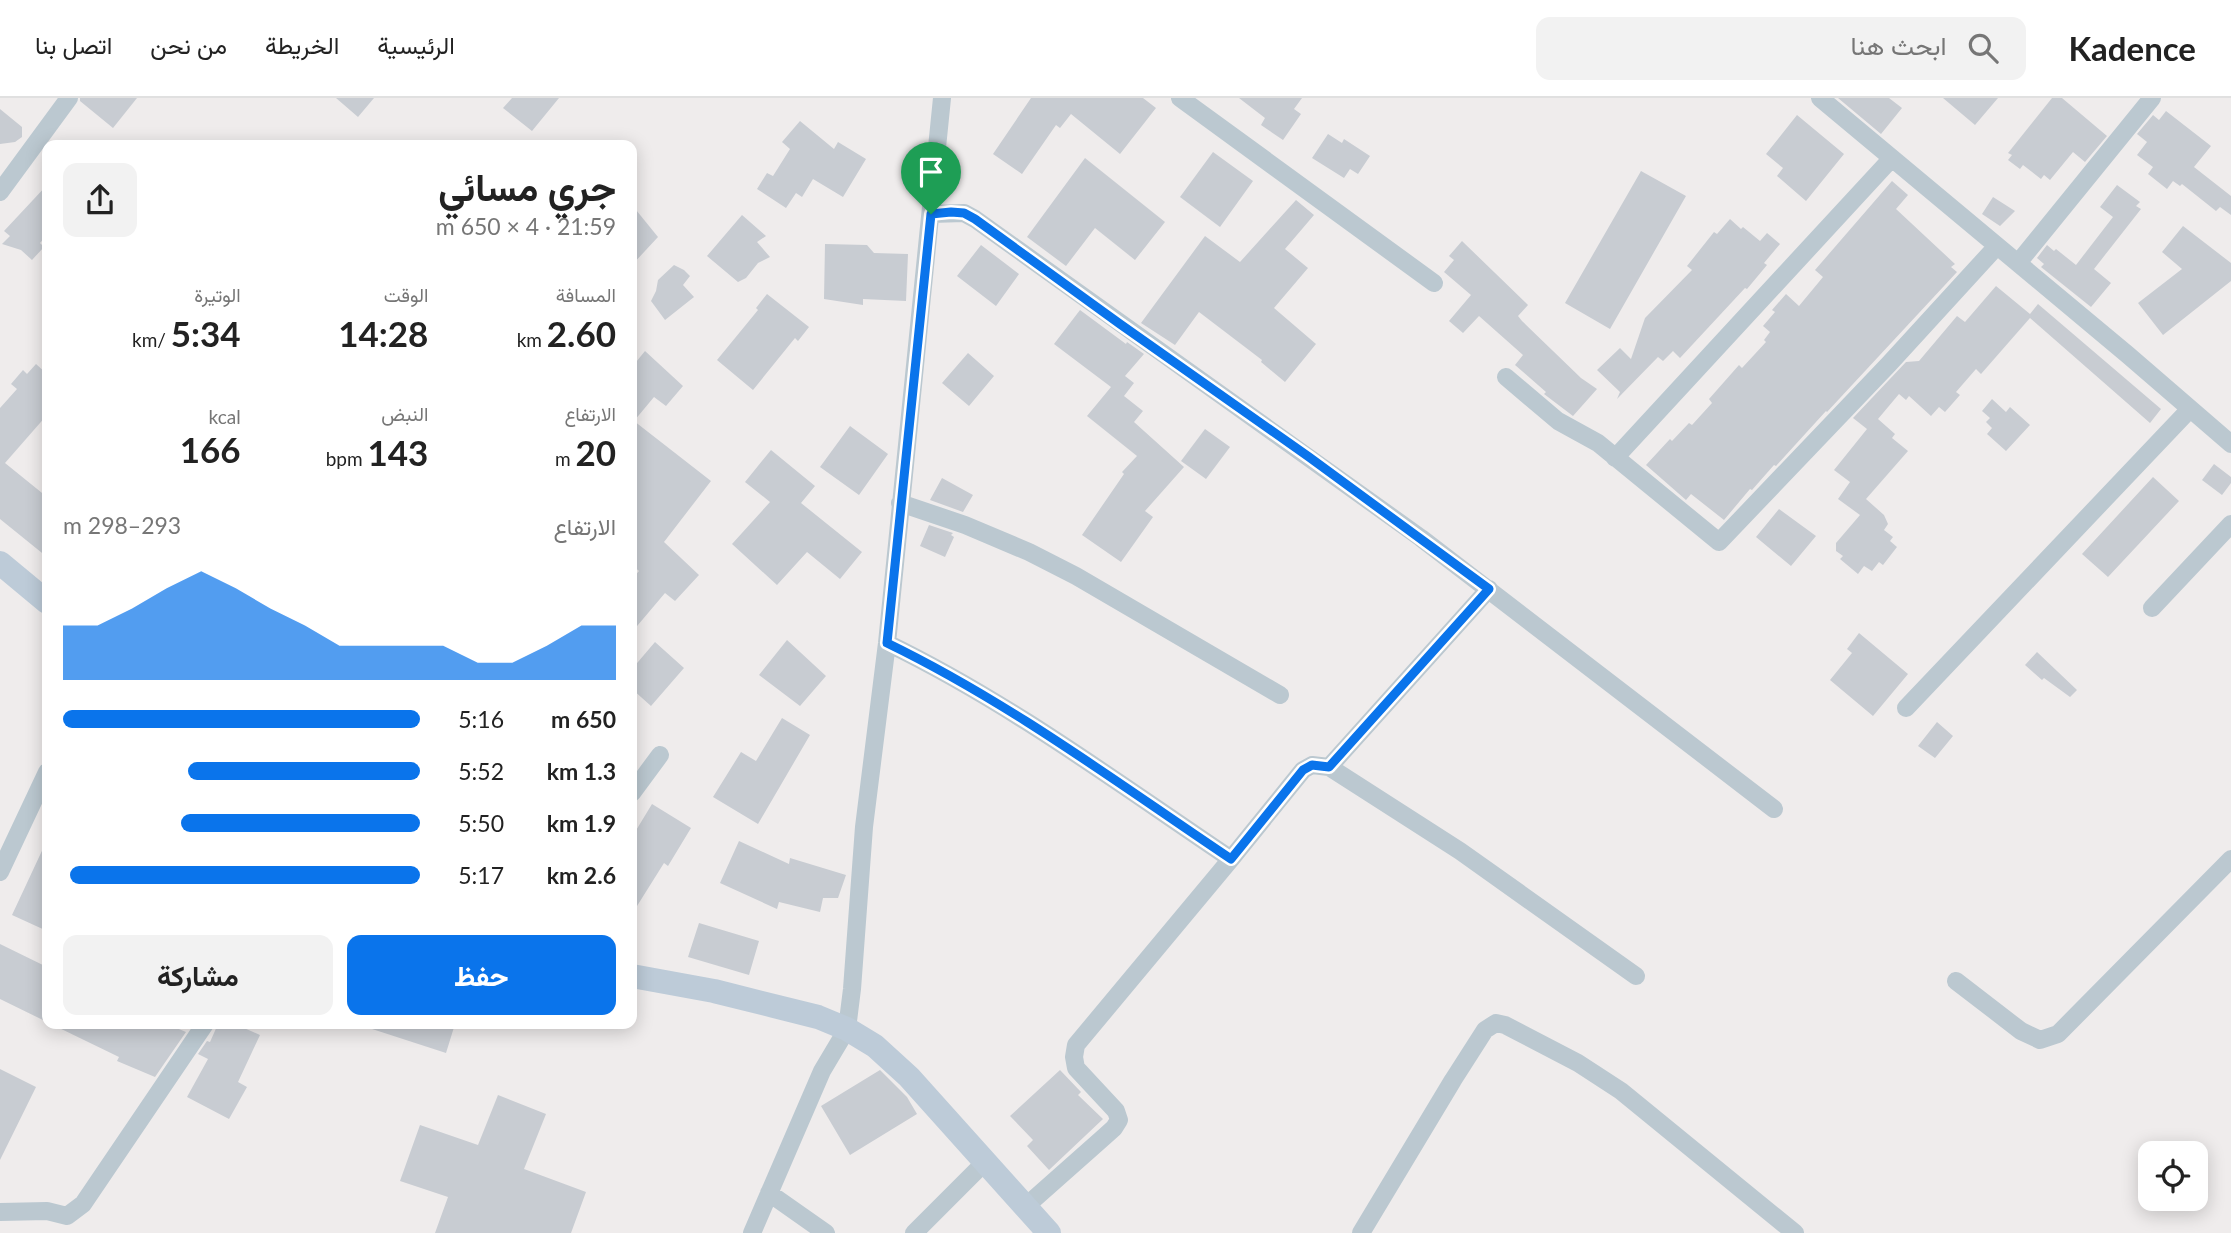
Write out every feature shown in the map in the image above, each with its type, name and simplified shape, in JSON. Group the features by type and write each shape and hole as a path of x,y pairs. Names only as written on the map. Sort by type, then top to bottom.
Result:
{"main road":[{"path":"0,563 42,598"},
{"path":"637,977 769,1004 818,1017 847,1029 876,1046 893,1061 1049,1233"}],"street":[{"path":"0,192 69,98"},
{"path":"752,1233 822,1071 847,1029 870,764 887,643 942,98"},
{"path":"1180,98 1434,283"},
{"path":"1820,98 2231,444"},
{"path":"2018,263 2152,98"},
{"path":"1615,458 1892,158"},
{"path":"931,214 964,213 975,219 1339,478 1489,589 1774,809"},
{"path":"1506,377 1558,421 1598,443 1718,542 1889,365 1997,246"},
{"path":"1906,708 2190,409"},
{"path":"900,503 965,525 1041,558 1280,695"},
{"path":"2152,608 2231,524"},
{"path":"1329,767 1489,589"},
{"path":"887,643 961,682 1026,722 1231,859"},
{"path":"637,786 660,755"},
{"path":"1025,1207 1104,1138 1119,1119 1116,1111 1076,1068 1076,1045 1303,770 1312,765 1329,767 1470,859 1636,976"},
{"path":"0,872 42,783"},
{"path":"1956,981 2021,1031 2040,1040 2058,1034 2231,859"},
{"path":"1361,1233 1485,1030 1496,1023 1505,1025 1578,1063 1621,1091 1796,1233"},
{"path":"0,1212 47,1212 67,1216 83,1204 202,1029"},
{"path":"915,1233 985,1162"},
{"path":"769,1193 826,1233"}],"building":[{"path":"80,98 137,98 113,128 80,101"},
{"path":"336,98 374,98 358,117"},
{"path":"512,98 559,98 532,131 503,108"},
{"path":"1031,98 1143,98 1156,108 1120,154 1071,114 1060,128 1056,125 1022,174 993,154"},
{"path":"1239,98 1302,98 1294,109 1301,114 1283,140 1261,125 1265,118"},
{"path":"1838,98 1889,98 1902,108 1881,134"},
{"path":"1943,98 1998,98 1975,125"},
{"path":"2052,98 2062,98 2107,136 2085,162 2073,152 2050,180 2044,175 2041,179 2023,165 2020,169 2008,160 2012,155 2008,153"},
{"path":"0,109 22,127 22,137 15,142 0,144"},
{"path":"2166,111 2211,146 2194,167 2231,196 2231,215 2220,207 2216,211 2182,184 2180,186 2173,181 2167,189 2148,174 2153,167 2137,155 2147,142 2137,134 2153,115 2159,120"},
{"path":"1797,115 1844,154 1806,201 1777,176 1783,168 1766,154"},
{"path":"800,121 834,149 838,142 866,159 843,197 813,179 802,197 796,193 786,208 757,189 767,173 773,176 790,149 782,142"},
{"path":"1328,134 1342,143 1344,139 1370,156 1358,174 1350,169 1344,178 1312,158"},
{"path":"1213,152 1253,181 1220,227 1180,197"},
{"path":"1085,158 1165,222 1135,260 1095,228 1066,266 1027,237"},
{"path":"1641,171 1686,196 1610,329 1565,303"},
{"path":"1892,181 1908,195 1896,209 1955,264 1951,267 1957,272 1776,466 1750,489 1724,520 1691,494 1686,500 1646,465 1670,439 1672,441 1689,423 1692,425 1712,403 1709,399 1739,365 1742,368 1766,342 1764,340 1770,332 1763,326 1786,294 1799,306 1823,277 1815,270"},
{"path":"2117,185 2140,202 2136,206 2141,209 2094,269 2111,283 2091,307 2041,267 2044,264 2037,258 2047,245 2076,265 2113,217 2100,207"},
{"path":"42,190 42,249 32,260 21,250 2,244 10,236 4,231"},
{"path":"1993,197 2015,211 2000,226 1982,214"},
{"path":"1296,200 1314,215 1285,249 1308,268 1274,308 1316,344 1285,382 1261,362 1262,360 1199,312 1175,345 1141,323 1205,236 1240,262"},
{"path":"637,211 658,237 637,260"},
{"path":"742,215 766,236 757,242 770,257 758,263 746,278 738,282 707,256"},
{"path":"1730,219 1760,241 1767,233 1780,244 1747,289 1745,288 1680,358 1673,351 1663,361 1658,357 1617,399 1620,392 1597,370 1620,348 1631,359 1645,318 1692,270 1687,266 1714,232 1717,234"},
{"path":"2183,226 2231,263 2231,281 2163,335 2138,303 2182,269 2162,252"},
{"path":"1462,241 1528,305 1518,316 1522,321 1581,378 1597,389 1573,416 1544,394 1546,392 1515,365 1523,355 1479,316 1463,333 1449,321 1471,295 1444,272 1454,260 1449,256"},
{"path":"825,244 867,245 874,253 908,254 906,301 863,299 863,305 824,299"},
{"path":"981,245 1019,274 996,306 957,276"},
{"path":"674,265 690,276 683,285 694,297 665,320 651,301 658,280"},
{"path":"1996,286 2030,314 2038,304 2161,409 2150,423 2030,318 1981,374 1976,369 1956,392 1960,395 1945,412 1939,407 1931,416 1909,396 1906,400 1899,394 1878,419 1895,434 1892,438 1908,451 1866,499 1884,515 1888,524 1884,530 1893,537 1890,541 1897,547 1883,565 1879,562 1872,571 1864,566 1858,574 1840,559 1843,556 1836,551 1836,543 1860,515 1838,499 1850,482 1834,470 1867,429 1853,418 1906,362 1919,361 1957,316 1965,322"},
{"path":"767,294 809,327 798,341 795,338 753,390 717,360 758,310 756,308"},
{"path":"1080,310 1144,354 1125,376 1134,383 1124,396 1143,411 1134,422 1184,467 1145,511 1153,517 1121,562 1082,535 1124,474 1122,472 1137,456 1087,416 1111,387 1054,344"},
{"path":"645,351 683,386 666,406 654,397 637,417 637,361"},
{"path":"968,353 994,376 969,406 942,383"},
{"path":"36,364 42,369 42,421 5,463 42,493 42,553 0,519 0,408 17,389 11,384 23,370 27,374"},
{"path":"1992,399 2006,412 2010,407 2030,425 2006,451 1987,434 1992,428 1986,422 1990,418 1982,411"},
{"path":"637,423 711,481 664,542 699,575 675,601 665,593 637,626"},
{"path":"850,426 888,454 859,495 820,467"},
{"path":"1205,429 1230,447 1206,479 1181,461"},
{"path":"771,450 815,486 801,503 862,552 840,579 807,552 777,585 732,544 770,502 745,482"},
{"path":"2214,464 2231,477 2231,483 2222,495 2202,480"},
{"path":"2153,477 2179,501 2108,577 2082,554"},
{"path":"942,478 973,495 963,512 930,500"},
{"path":"1779,509 1816,536 1791,566 1756,537"},
{"path":"929,525 953,533 951,535 954,537 945,557 920,546"},
{"path":"1859,633 1908,674 1873,716 1830,680 1852,653 1847,649"},
{"path":"787,640 826,676 800,706 759,675"},
{"path":"655,642 684,668 651,706 637,693 637,663"},
{"path":"2037,652 2077,690 2070,697 2044,678 2042,680 2025,665"},
{"path":"782,718 810,735 758,824 713,797 741,752 756,761"},
{"path":"1937,722 1953,736 1935,758 1918,746"},
{"path":"652,804 691,828 668,866 664,863 637,906 637,829"},
{"path":"739,841 789,864 790,858 846,875 838,898 823,898 820,912 779,902 777,909 720,883"},
{"path":"42,851 42,929 12,915"},
{"path":"699,923 759,941 749,975 688,957"},
{"path":"0,944 42,965 42,1020 0,999"},
{"path":"61,1029 179,1029 186,1032 155,1077 117,1061 119,1057"},
{"path":"216,1029 246,1029 260,1035 238,1082 247,1087 229,1119 187,1097 208,1059 198,1054 207,1041 210,1042"},
{"path":"372,1029 453,1029 446,1053"},
{"path":"0,1069 36,1087 0,1160"},
{"path":"880,1070 907,1097 917,1114 850,1155 821,1106"},
{"path":"1060,1070 1081,1092 1078,1095 1103,1119 1049,1170 1027,1146 1033,1140 1010,1116"},
{"path":"498,1095 546,1114 524,1169 586,1192 571,1233 435,1233 448,1197 400,1181 420,1125 478,1145"}],"route":[{"path":"964,213 975,219 1489,589 1329,767 1312,765 1303,770 1231,859 1026,722 961,682 887,643 931,214 964,213"}]}
